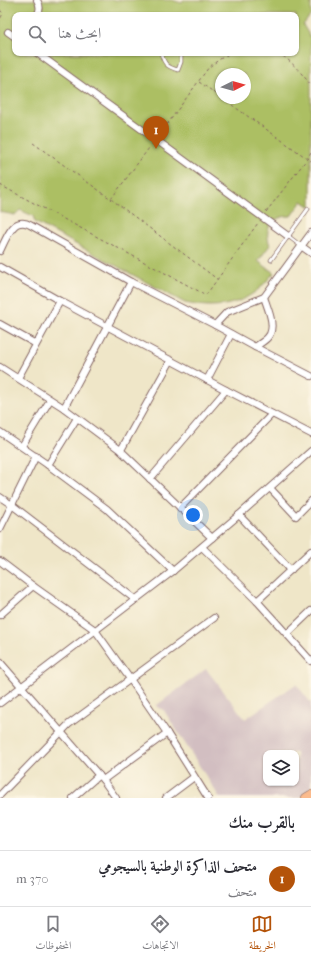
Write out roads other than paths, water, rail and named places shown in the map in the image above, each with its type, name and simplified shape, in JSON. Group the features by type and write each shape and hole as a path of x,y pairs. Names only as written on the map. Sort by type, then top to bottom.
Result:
{"main road":[{"path":"306,798 311,795"}],"street":[{"path":"37,0 40,6 39,12"},
{"path":"8,32 12,35"},
{"path":"41,56 288,236"},
{"path":"0,252 15,225 20,223 30,225 131,282 215,324 311,376"},
{"path":"215,324 227,312 264,296 311,233"},
{"path":"301,246 311,253"},
{"path":"0,266 60,301 311,434"},
{"path":"64,408 131,282"},
{"path":"255,347 268,337 271,332 272,323 264,296"},
{"path":"18,378 60,301"},
{"path":"0,324 36,344"},
{"path":"207,380 231,334"},
{"path":"120,450 171,360"},
{"path":"0,367 64,408 120,450 212,538"},
{"path":"150,479 226,390"},
{"path":"22,446 50,400"},
{"path":"180,508 272,414"},
{"path":"48,465 77,418"},
{"path":"0,432 36,456 107,509 173,571"},
{"path":"0,703 173,571 310,455"},
{"path":"0,529 36,456"},
{"path":"270,488 296,516 311,501"},
{"path":"0,497 136,600"},
{"path":"239,515 291,570"},
{"path":"202,547 257,601 311,661"},
{"path":"257,601 311,551"},
{"path":"0,562 95,630 167,733 208,798"},
{"path":"0,615 33,586"},
{"path":"287,634 311,611"},
{"path":"0,795 69,724 214,618"},
{"path":"0,662 101,778 116,798"},
{"path":"72,798 167,733"},
{"path":"166,798 194,777"}],"lane":[{"path":"161,56 169,68 178,70 181,62 181,56"},
{"path":"271,260 308,209"},
{"path":"288,236 301,246"}],"place":[{"name":"متحف الذاكرة الوطنية بالسيجومي","path":"156,149"}]}
